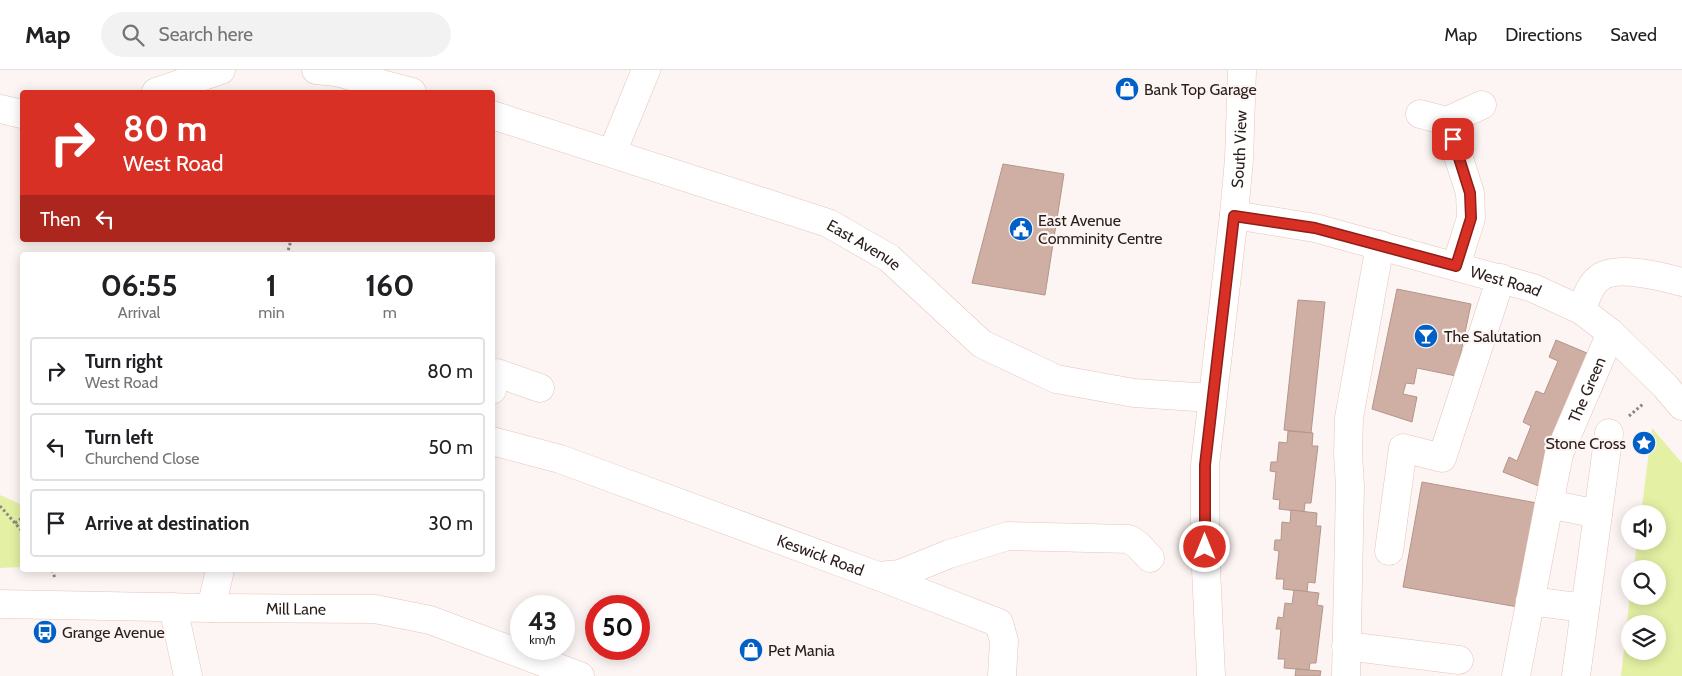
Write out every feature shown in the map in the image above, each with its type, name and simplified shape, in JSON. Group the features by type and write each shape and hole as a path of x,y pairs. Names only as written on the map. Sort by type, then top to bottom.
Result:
{"street":[{"path":"166,83 221,70"},
{"path":"316,70 336,72 404,90"},
{"path":"612,153 646,70"},
{"name":"South View","path":"1210,676 1205,547 1205,474 1212,398 1234,216 1239,160 1242,70"},
{"path":"1420,114 1447,121 1482,105"},
{"path":"0,109 20,114"},
{"name":"East Avenue","path":"495,116 828,223 889,258 982,344 1056,379 1134,393 1212,398"},
{"path":"1447,121 1470,193 1471,218 1456,266"},
{"name":"West Road","path":"1234,216 1315,228 1533,288 1581,310 1611,333 1674,396"},
{"path":"1346,676 1349,418 1380,245"},
{"path":"1581,310 1591,287 1598,278 1609,273 1642,272 1682,282"},
{"path":"1389,551 1404,448 1442,458 1501,278"},
{"name":"The Green","path":"1516,676 1559,454 1611,333"},
{"path":"495,380 497,373 540,388"},
{"path":"1576,676 1609,433"},
{"name":"Keswick Road","path":"495,442 560,459 878,576 900,574 949,554 1008,536 1129,539 1150,558"},
{"path":"1548,504 1598,514"},
{"path":"211,608 220,572"},
{"path":"878,576 999,623 1004,641 1002,676"},
{"path":"1530,601 1585,608"},
{"name":"Mill Lane","path":"0,604 376,609 430,620 580,676"},
{"path":"173,607 188,676"},
{"path":"1346,646 1458,660"}],"path":[{"path":"1609,433 1674,396"},
{"path":"0,506 20,529"},
{"path":"15,523 20,519"}],"green space":[{"path":"1652,428 1682,463 1682,676 1621,676 1623,660 1666,660 1666,615 1628,615 1629,605 1666,605 1666,560 1635,560 1636,550 1666,550 1666,505 1642,505"},
{"path":"0,495 20,504 20,567 0,568"}],"building":[{"name":"East Avenue Comminity Centre","path":"1003,164 1064,174 1045,295 972,283"},
{"name":"The Salutation","path":"1397,289 1471,304 1456,376 1417,368 1414,384 1406,383 1403,394 1417,397 1412,422 1372,409"},
{"path":"1298,300 1325,302 1311,433 1284,430"},
{"path":"1556,340 1594,356 1541,487 1503,472 1509,457 1517,461 1531,426 1523,422 1536,391 1544,394 1558,361 1549,357"},
{"path":"1288,431 1313,433 1312,446 1318,446 1311,503 1305,503 1304,512 1279,509 1280,500 1273,499 1276,472 1270,471 1271,462 1277,462 1279,442 1287,443"},
{"path":"1422,482 1537,503 1518,607 1403,587"},
{"path":"1291,510 1317,513 1316,526 1321,526 1315,583 1308,582 1307,592 1283,589 1284,579 1276,579 1279,551 1274,550 1275,540 1281,540 1282,522 1290,523"},
{"path":"1294,590 1319,593 1317,605 1323,606 1316,663 1310,663 1309,670 1284,668 1285,659 1278,659 1281,629 1276,629 1278,617 1283,618 1285,603 1292,604"},
{"path":"1296,669 1321,671 1320,676 1295,676"}],"place":[{"name":"Bank Top Garage","path":"1127,89"},
{"name":"East Avenue Comminity Centre","path":"1021,229"},
{"name":"The Salutation","path":"1426,336"},
{"name":"Stone Cross","path":"1644,443"},
{"name":"Grange Avenue","path":"45,632"},
{"name":"Pet Mania","path":"751,650"}],"route":[{"path":"1205,547 1205,465 1234,216 1315,228 1456,266 1471,218 1470,193 1453,139"}]}
